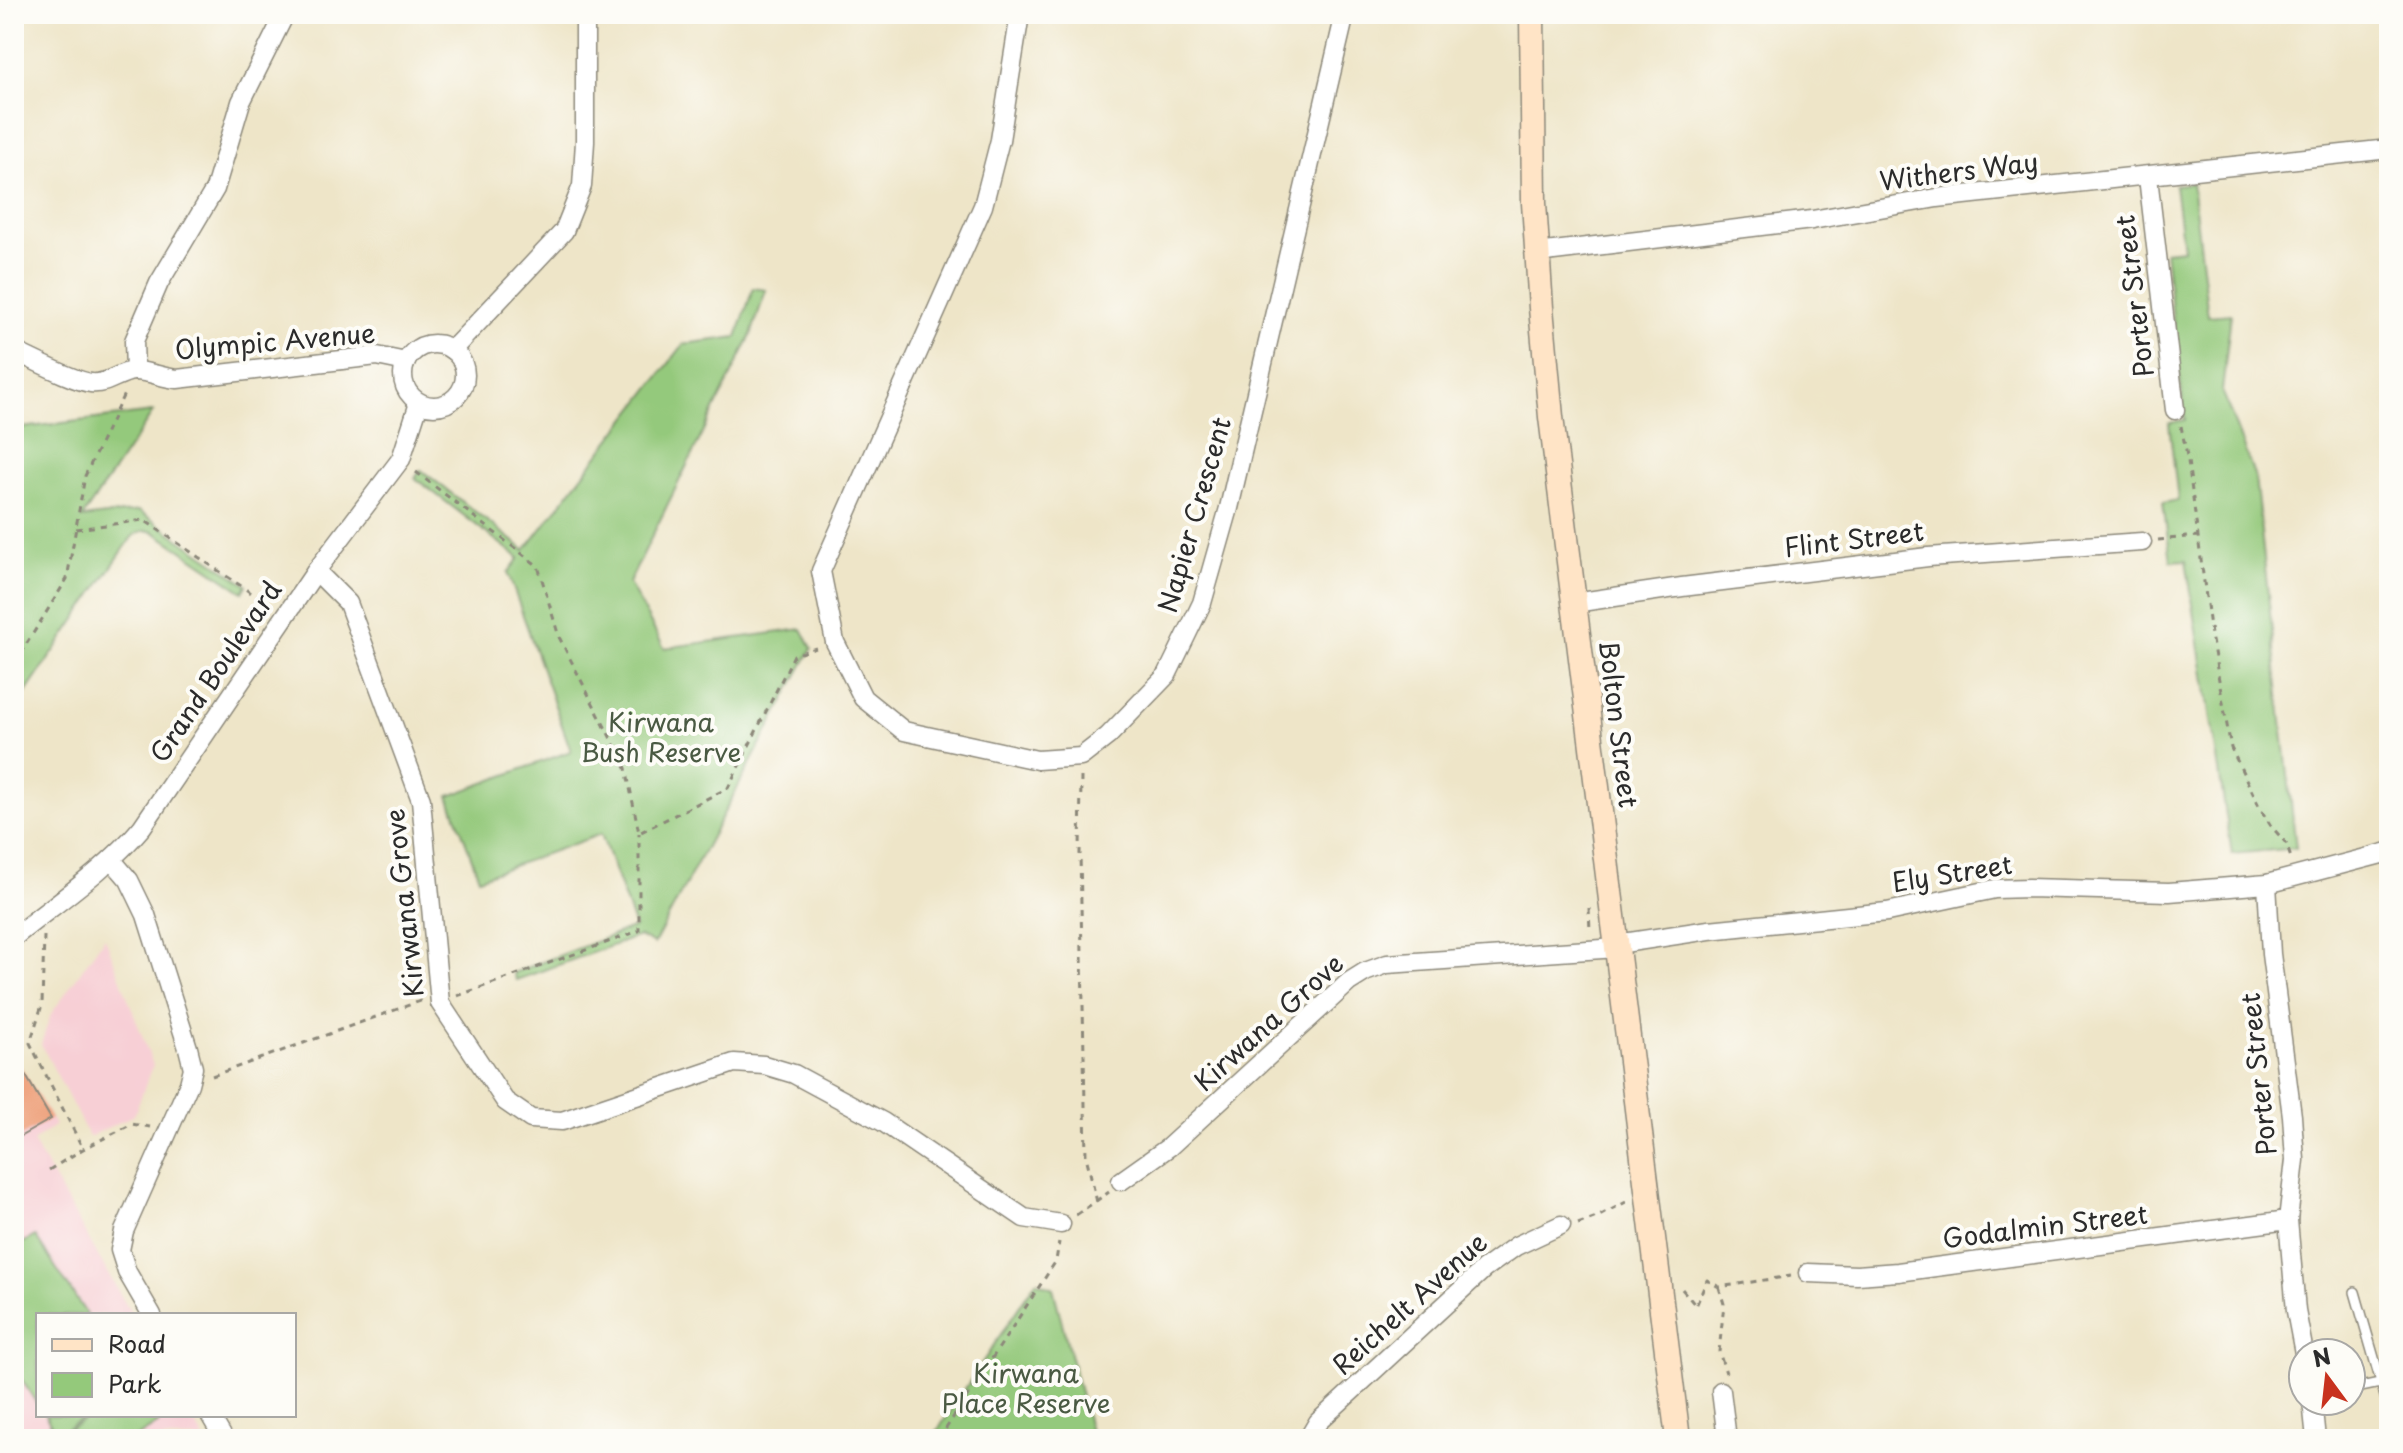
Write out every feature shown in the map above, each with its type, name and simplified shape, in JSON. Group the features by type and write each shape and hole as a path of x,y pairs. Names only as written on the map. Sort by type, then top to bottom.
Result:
{"main road":[{"name":"Bolton Street","path":"1532,14 1532,147 1537,253 1551,417 1678,1439"}],"street":[{"path":"135,371 134,341 159,283 215,189 241,102 285,14"},
{"path":"452,350 564,231 582,186 585,14"},
{"path":"1020,14 1000,140 983,206 821,571 835,642 863,698 904,731 1037,760 1081,757"},
{"name":"Napier Crescent","path":"1081,757 1108,736 1167,675 1202,603 1233,493 1345,14"},
{"name":"Withers Way","path":"1537,253 1812,220 1937,198 2389,149"},
{"name":"Porter Street","path":"2148,177 2175,410"},
{"path":"435,344 452,350 462,362 466,377 461,392 450,402 435,407 419,403 408,393 403,377 406,362 418,348 435,344"},
{"name":"Olympic Avenue","path":"14,351 90,383 109,381 135,371 177,379 377,356 406,362"},
{"name":"Grand Boulevard","path":"14,937 111,859 142,827 316,571 401,459 419,403"},
{"name":"Flint Street","path":"1574,603 1928,557 2142,542"},
{"name":"Kirwana Grove","path":"316,571 348,603 421,800 440,1003 505,1101 531,1119 562,1121 734,1063 764,1065 794,1074 883,1122 1024,1218 1061,1224"},
{"name":"Ely Street","path":"1617,946 1709,930 1887,912 1995,889 2169,892 2267,884 2389,852"},
{"path":"111,859 129,880 146,915 193,1068 189,1084 124,1231 120,1250 127,1272 151,1313"},
{"name":"Porter Street","path":"2267,884 2271,954 2292,1116 2295,1160 2288,1220 2290,1263 2302,1337"},
{"name":"Kirwana Grove","path":"1121,1181 1169,1147 1349,982 1365,972 1387,964 1617,946"},
{"name":"Godalmin Street","path":"1808,1273 1857,1275 1898,1272 2288,1220"},
{"name":"Reichelt Avenue","path":"1308,1439 1318,1422 1484,1269 1516,1246 1561,1225"},
{"path":"1721,1391 1727,1439"},
{"path":"211,1417 224,1439"},
{"path":"2314,1417 2316,1439"}],"lane":[{"path":"2355,1292 2389,1410"},
{"path":"2367,1386 2380,1383"}],"path":[{"path":"14,664 67,579 85,476 135,371"},
{"path":"2175,410 2186,447 2213,648 2231,748 2261,810 2286,843 2297,877"},
{"path":"189,1084 423,1000 440,1003 639,931 639,833 626,768 559,637 538,566 401,459"},
{"path":"75,530 144,520 286,616"},
{"path":"2142,542 2198,536"},
{"path":"639,833 728,788 794,655 835,642"},
{"path":"1081,757 1086,1156 1097,1202"},
{"path":"45,912 42,1005 30,1043 83,1149"},
{"path":"49,1170 132,1124 157,1129"},
{"path":"939,1439 1056,1261 1061,1224 1097,1202 1121,1181"},
{"path":"1561,1225 1570,1227 1599,1216 1647,1192"},
{"path":"1655,1266 1677,1282 1696,1306 1707,1280 1719,1287 1808,1273"},
{"path":"1719,1287 1724,1304 1719,1352 1729,1381 1721,1391"}],"shaded area":[{"path":"105,937 153,1065 134,1115 89,1137 41,1044 51,1014"},
{"path":"14,1055 55,1125 33,1142 131,1313 36,1313 36,1417 191,1417 204,1439 14,1439"}],"green space":[{"path":"2192,183 2208,316 2231,314 2222,391 2255,477 2296,848 2232,854 2186,560 2171,561 2163,503 2178,500 2169,423 2185,420 2165,251 2183,249 2175,185"},
{"name":"Kirwana Bush Reserve","path":"753,288 766,290 751,335 629,583 664,648 802,629 812,648 654,944 639,936 516,980 513,973 635,927 601,834 479,878 449,796 571,751 508,573 519,558 415,478 421,470 525,550 684,344 737,337"},
{"path":"153,412 82,518 139,511 247,585 243,592 154,532 138,533 132,537 14,710 14,429"},
{"path":"35,1236 86,1313 36,1313 36,1402 14,1368 14,1248"},
{"name":"Kirwana Place Reserve","path":"1036,1281 1053,1288 1092,1439 932,1439"},
{"path":"46,1417 84,1417 57,1435"},
{"path":"88,1417 155,1417 159,1423 134,1439 66,1439 62,1434"}],"building":[{"path":"14,1055 51,1119 14,1140"}]}
